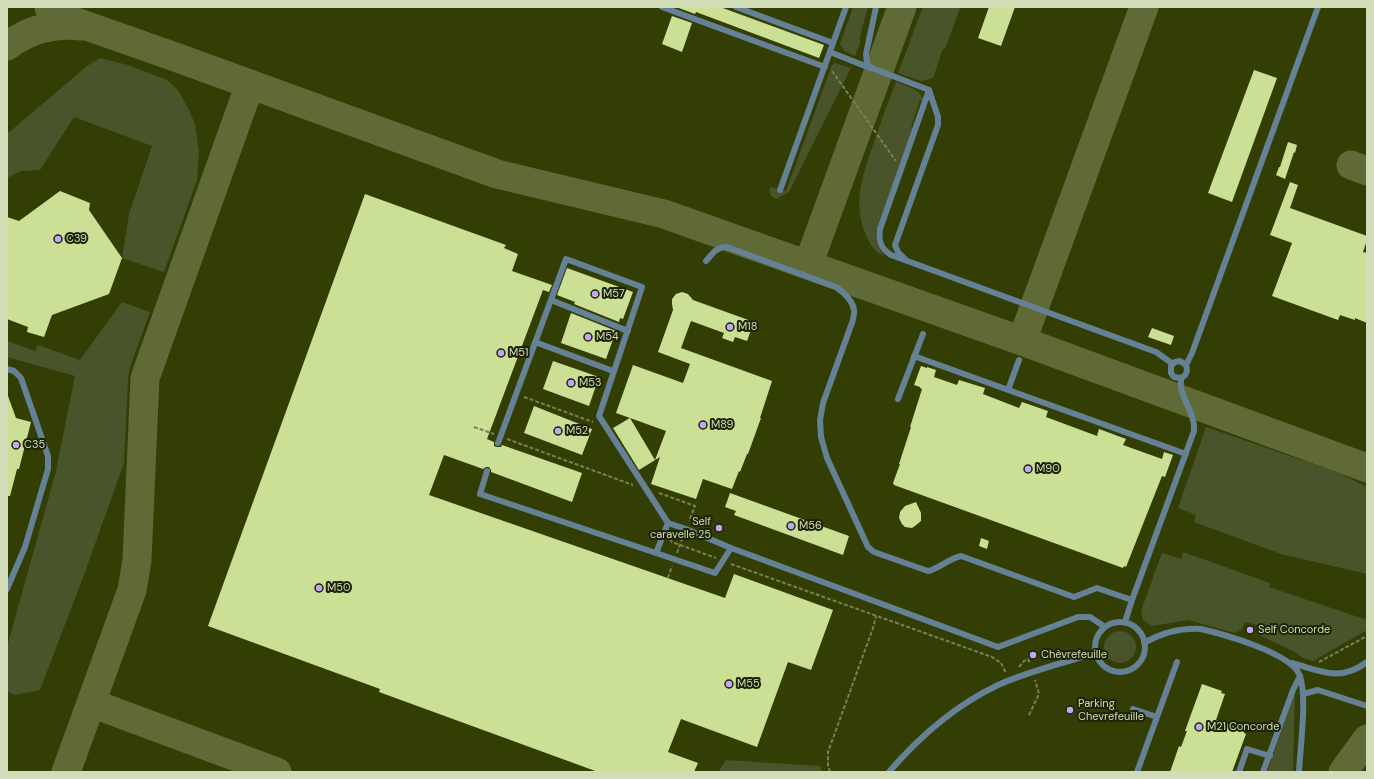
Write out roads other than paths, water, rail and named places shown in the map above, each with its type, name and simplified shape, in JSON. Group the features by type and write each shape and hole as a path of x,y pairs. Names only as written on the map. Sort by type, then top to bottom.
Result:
{"lane":[{"path":"662,7 825,67"},
{"path":"736,7 833,43"},
{"path":"780,190 846,7"},
{"path":"872,68 868,64 866,54 876,7"},
{"path":"1186,365 1180,361 1177,361 1170,369 1171,373 1174,377 1181,378 1186,375 1186,365 1192,353 1318,7"},
{"path":"830,52 929,90"},
{"path":"929,90 880,229 879,236 884,250 891,255 908,262 1156,352 1173,364"},
{"path":"908,262 898,252 895,245 938,125 938,117 929,90"},
{"path":"706,261 715,250 721,247 727,247 836,287 843,292 852,303 854,310 853,320 823,402 821,412 821,437 830,464 868,547 874,552 928,571 936,569 953,558 961,556 1074,597 1097,588 1132,600"},
{"path":"498,443 566,259 642,287 598,416 668,523 730,548 998,647 1078,617 1090,617 1105,627"},
{"path":"552,300 628,331"},
{"path":"898,399 923,334"},
{"path":"535,342 613,371"},
{"path":"914,356 1186,454"},
{"path":"1008,390 1019,360"},
{"path":"7,369 14,372 21,378 48,456 48,468 25,547 7,589"},
{"path":"1125,622 1194,431 1195,423 1182,392 1180,384 1181,378"},
{"path":"488,471 480,494 715,573 730,548"},
{"path":"656,553 668,523"},
{"path":"1125,622 1132,625 1142,636 1144,651 1138,664 1124,672 1116,672 1103,665 1096,653 1095,644 1097,638 1105,627 1112,623 1125,622"},
{"path":"1144,643 1154,637 1191,628 1201,629 1274,653 1290,663 1331,674 1351,672 1367,662"},
{"path":"889,772 916,744 943,720 963,705 998,685 1032,672 1096,653"},
{"path":"1137,772 1177,662"},
{"path":"1290,663 1300,676 1303,694 1299,772"},
{"path":"1263,772 1293,690 1300,676"},
{"path":"1303,694 1318,690 1367,706"},
{"path":"1132,709 1156,717"},
{"path":"1239,772 1247,749 1270,756"}],"place":[{"name":"C39","path":"58,239"},
{"name":"M57","path":"595,294"},
{"name":"M18","path":"730,327"},
{"name":"M54","path":"588,337"},
{"name":"M51","path":"501,353"},
{"name":"M53","path":"571,383"},
{"name":"M89","path":"703,425"},
{"name":"M52","path":"558,431"},
{"name":"C35","path":"16,445"},
{"name":"M90","path":"1028,469"},
{"name":"M56","path":"791,526"},
{"name":"Self caravelle 25","path":"719,528"},
{"name":"M50","path":"319,588"},
{"name":"Self Concorde","path":"1250,630"},
{"name":"Chèvrefeuille","path":"1033,655"},
{"name":"M55","path":"729,684"},
{"name":"Parking Chevrefeuille","path":"1070,710"},
{"name":"M21 Concorde","path":"1199,727"}]}
